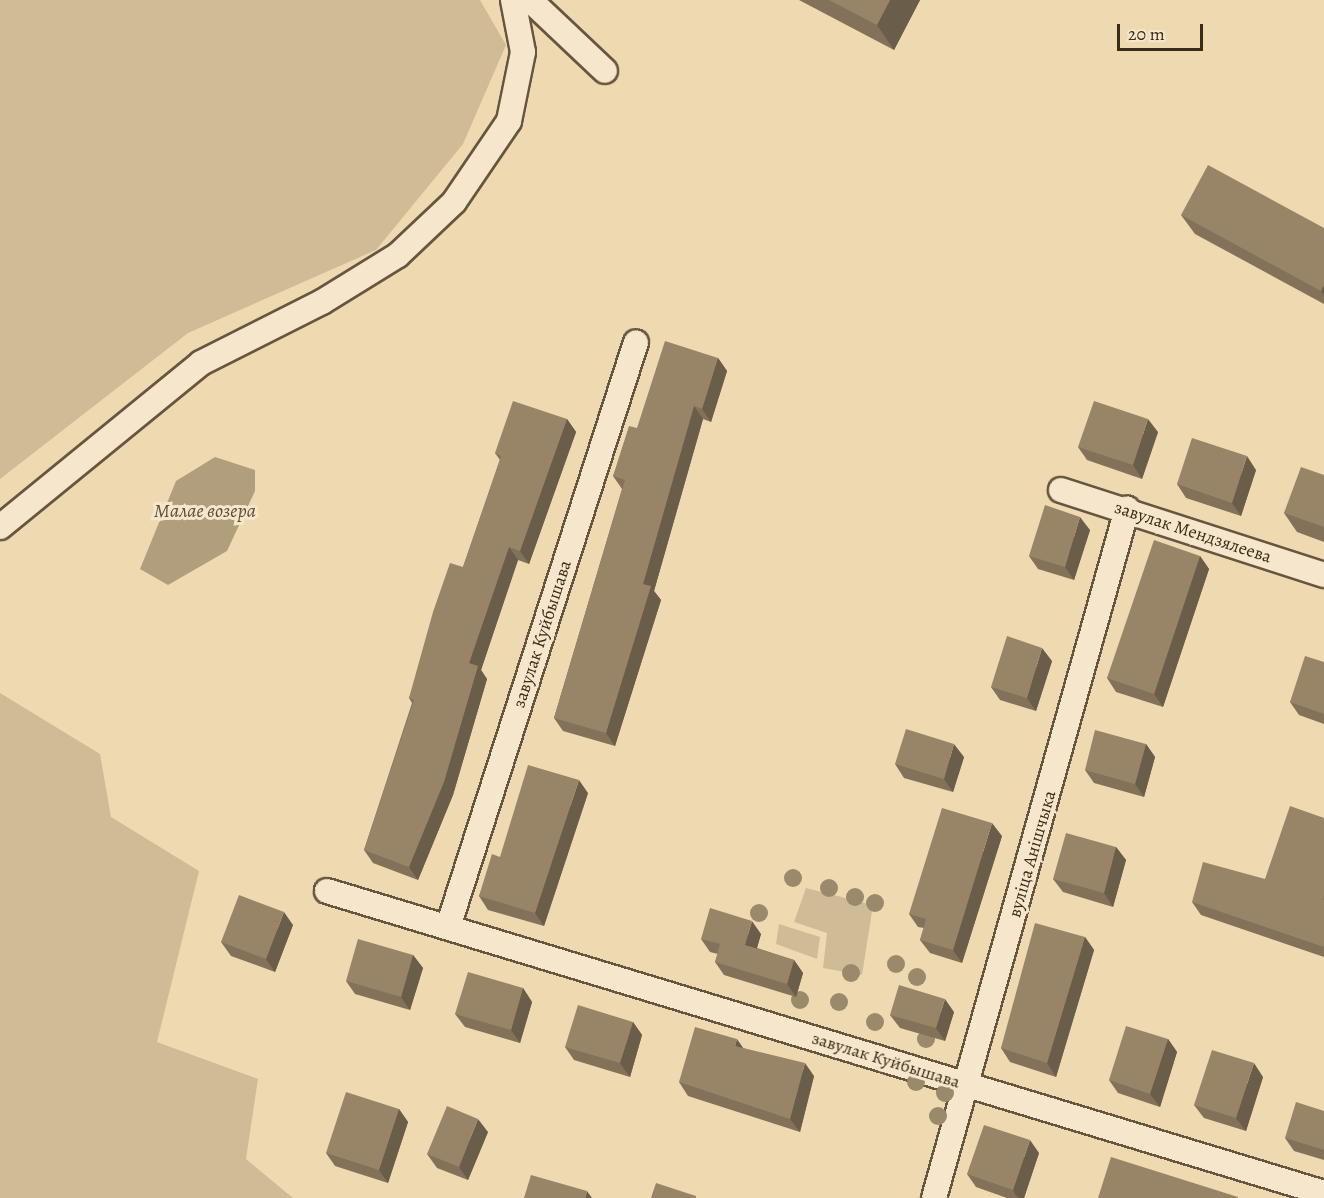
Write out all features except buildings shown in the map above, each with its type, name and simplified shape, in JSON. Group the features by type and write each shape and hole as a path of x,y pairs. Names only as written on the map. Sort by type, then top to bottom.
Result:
{"street":[{"path":"0,527 201,363 322,302 398,255 454,202 509,121 524,52 513,0"},
{"path":"530,0 605,71"},
{"name":"завулак Куйбышава","path":"447,927 636,342"},
{"name":"завулак Мендзялеева","path":"1061,490 1127,509 1324,575"},
{"name":"вуліца Анішчыка","path":"934,1198 1127,509"},
{"name":"завулак Куйбышава","path":"327,891 1324,1193"}],"shaded area":[{"path":"0,0 480,0 506,45 463,144 376,250 188,333 0,479"},
{"path":"0,693 100,754 111,817 199,871 157,1042 258,1079 246,1159 293,1198 0,1198"},
{"path":"806,888 873,905 862,975 823,968 827,933 794,922"},
{"path":"779,924 820,937 817,959 776,944"}],"water":[{"name":"Малае возера","path":"215,457 255,470 255,491 227,551 168,585 140,569 176,481"}]}
